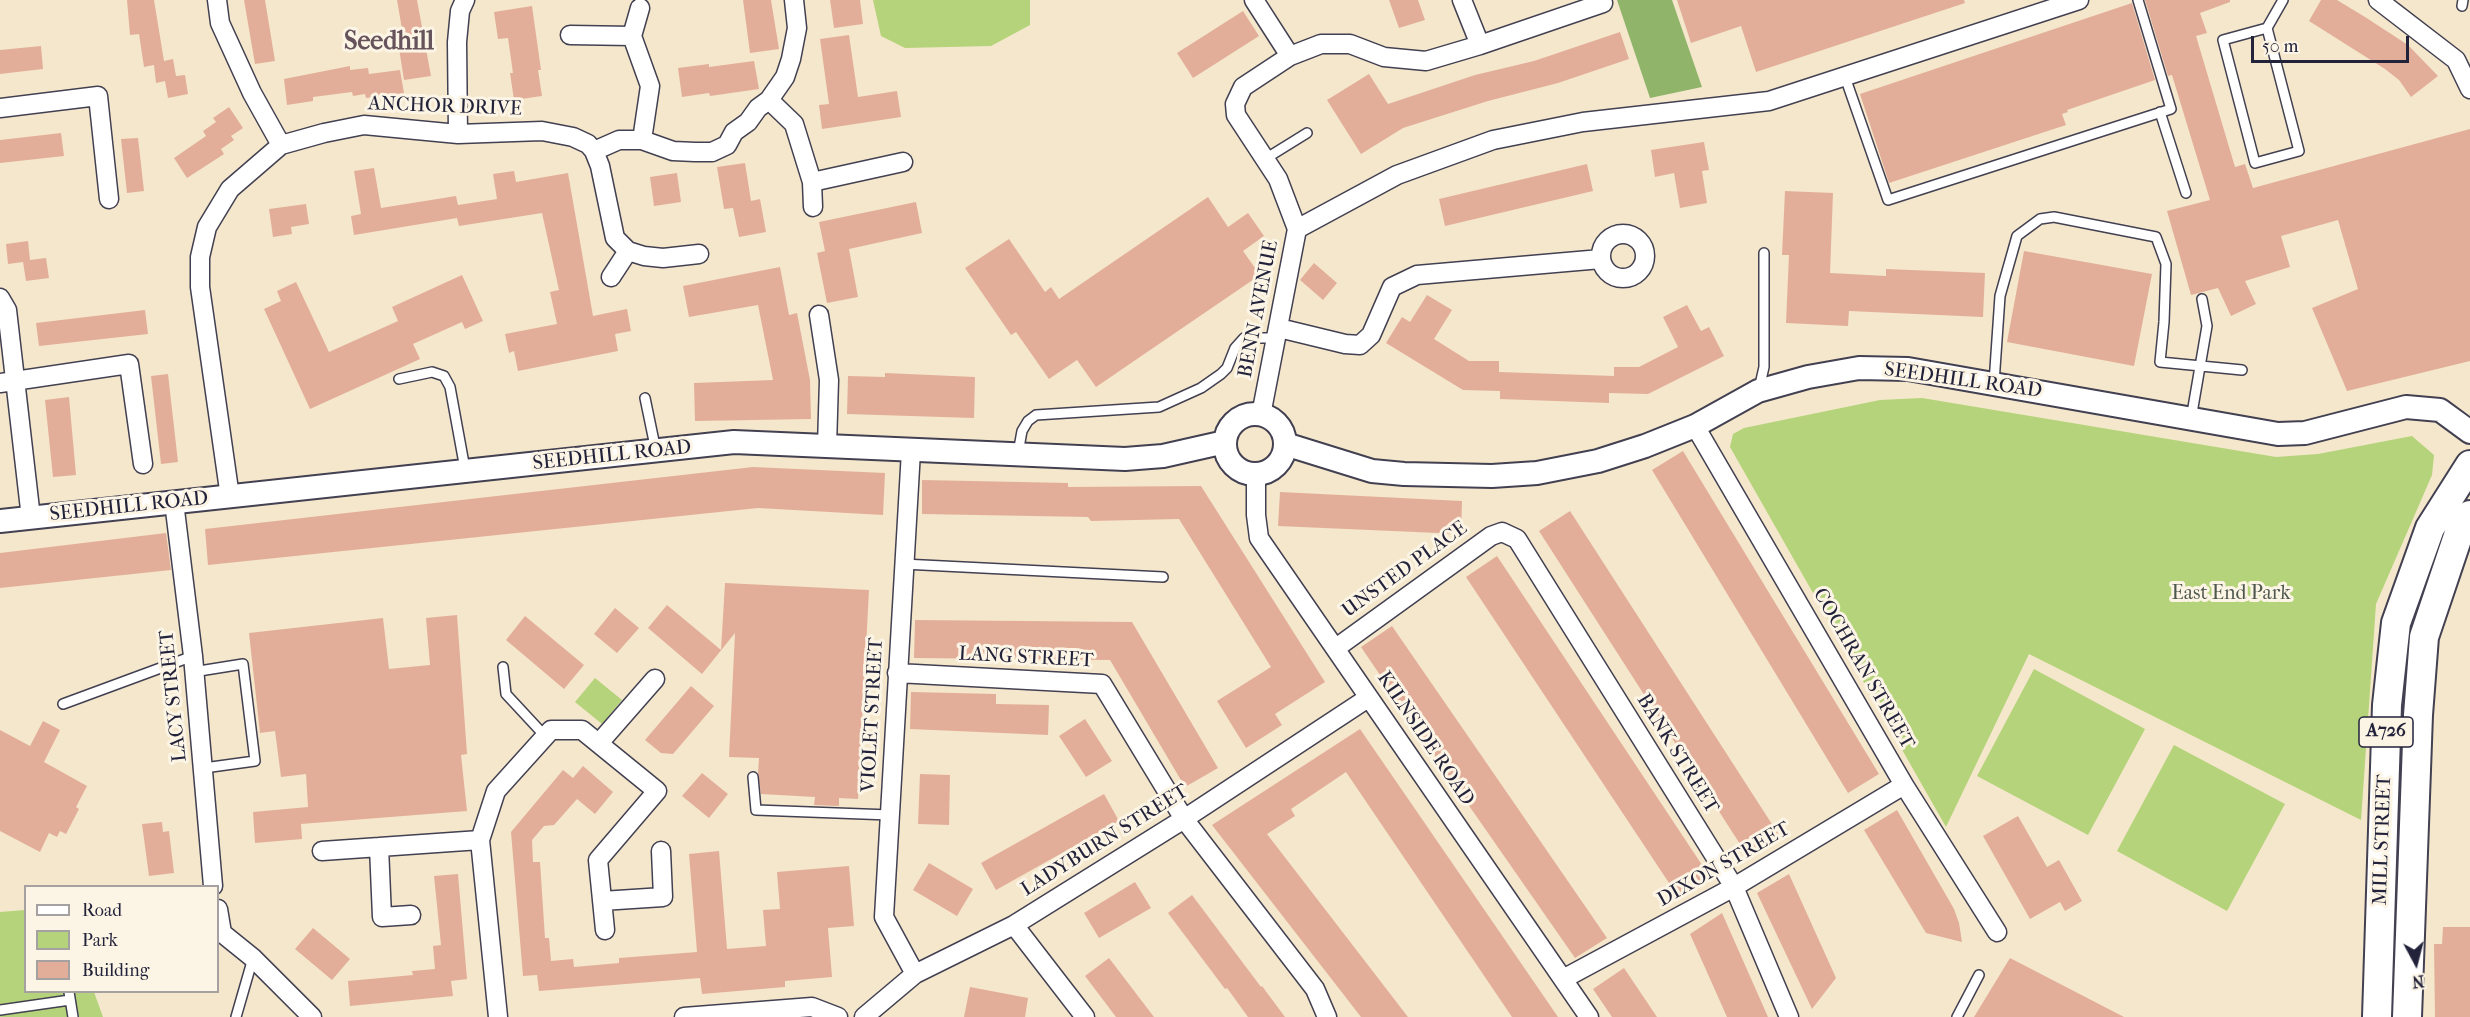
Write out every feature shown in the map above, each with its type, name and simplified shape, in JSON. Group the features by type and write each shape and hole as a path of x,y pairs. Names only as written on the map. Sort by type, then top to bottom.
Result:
{"main road":[{"name":"MILL STREET","path":"2377,1017 2387,705 2396,623 2430,528 2470,465"},
{"name":"MILL STREET","path":"2407,1017 2418,715 2424,637 2458,536 2470,515"},
{"path":"2383,831 2415,830"}],"street":[{"path":"217,0 220,23 252,93 281,146"},
{"path":"458,134 457,42 460,11 465,0"},
{"path":"699,254 663,258 628,251 615,237 600,166 594,150 619,140 642,140 673,151 712,152 727,146 734,132 748,122 758,108 769,100 785,77 797,27 794,0"},
{"path":"1254,0 1290,56"},
{"path":"1462,0 1480,45"},
{"path":"1297,229 1397,175 1493,140 1583,122 1769,101 2079,0"},
{"path":"2378,0 2456,60 2470,89"},
{"name":"BENN AVENUE","path":"1261,414 1297,229 1278,179 1236,115 1235,104 1243,87 1290,56 1321,44 1350,44 1384,57 1426,61 1604,3"},
{"path":"640,8 632,36 650,86 642,140"},
{"path":"570,35 632,36"},
{"path":"0,108 98,96 110,199"},
{"path":"769,100 794,124 812,182 813,207"},
{"name":"ANCHOR DRIVE","path":"230,497 200,287 200,257 207,226 230,189 281,146 324,133 364,126 458,134 543,131 573,137 588,144 594,150"},
{"path":"812,182 903,162"},
{"path":"611,278 628,251"},
{"path":"1278,333 1360,345 1371,335 1392,287 1417,275 1601,258"},
{"path":"0,298 8,310 8,382 31,518"},
{"path":"819,315 829,380 827,446"},
{"path":"8,382 129,364 143,464"},
{"name":"SEEDHILL ROAD","path":"1285,444 1372,471 1492,476 1537,473 1599,461 1646,446 1695,426 1758,391 1808,377 1859,368 1908,369 2278,434 2305,433 2406,407 2440,410 2470,432"},
{"path":"1261,414 1280,427 1285,444 1284,454 1276,466 1267,472 1256,475 1245,473 1232,464 1226,454 1225,442 1227,432 1238,419 1261,414"},
{"name":"COCHRAN STREET","path":"1695,426 1904,785 1997,932"},
{"name":"SEEDHILL ROAD","path":"0,521 734,442 1125,459 1164,456 1225,442"},
{"name":"VIOLET STREET","path":"911,451 884,917 915,974"},
{"name":"KILNSIDE ROAD","path":"1256,475 1256,515 1259,538 1589,1017"},
{"name":"LACY STREET","path":"174,502 204,768 213,885"},
{"name":"UNSTED PLACE","path":"1336,648 1491,536 1502,532"},
{"name":"BANK STREET","path":"1502,532 1517,539 1734,886 1789,1017"},
{"name":"LANG STREET","path":"897,673 1102,684 1184,819"},
{"path":"599,743 655,679"},
{"name":"LADYBURN STREET","path":"864,1017 915,974 1014,925 1184,819 1368,698"},
{"path":"498,1017 480,840 496,791 551,729 582,730 657,791 598,860 605,930"},
{"name":"DIXON STREET","path":"1563,979 1734,886 1904,785"},
{"path":"1184,819 1316,989 1326,1017"},
{"path":"322,851 480,840"},
{"path":"379,847 382,917 411,915"},
{"path":"602,901 663,897 661,851"},
{"path":"219,915 222,933 254,958 312,1017"},
{"path":"1014,925 1085,1017"},
{"path":"684,1017 812,1007 838,1017"}],"lane":[{"path":"1845,77 1888,200 2171,108 2138,0"},
{"path":"2267,28 2223,40 2255,163 2299,151 2267,28 2283,0"},
{"path":"2160,112 2186,193"},
{"path":"1264,159 1307,133"},
{"path":"1994,384 2000,296 2018,236 2040,219 2054,217 2156,237 2166,264 2160,362 2241,370"},
{"path":"1758,391 1764,367 1764,253"},
{"path":"2191,419 2207,326 2202,299"},
{"path":"1017,456 1022,431 1028,421 1036,415 1159,406 1201,388 1221,374 1227,368 1235,348 1244,338 1278,333"},
{"path":"399,379 432,372 444,376 450,387 465,472"},
{"path":"645,398 657,451"},
{"path":"903,564 1163,577"},
{"path":"63,704 193,664 243,664 255,761 204,768"},
{"path":"503,667 506,694 545,736"},
{"path":"753,777 756,810 890,815"},
{"path":"236,1017 254,958"},
{"path":"1957,1017 1979,975"},
{"path":"0,1010 70,996 73,1017"}],"green space":[{"path":"873,0 1030,0 1030,25 991,46 905,48 881,36"},
{"path":"1617,0 1672,0 1702,87 1650,98"},
{"name":"East End Park","path":"1922,398 2276,457 2318,454 2412,436 2434,455 2432,475 2376,604 2361,820 2029,654 1946,827 1730,447 1733,434 1744,428 1880,400"},
{"path":"2034,669 2145,729 2088,835 1977,776"},
{"path":"595,678 622,700 602,724 575,702"},
{"path":"2174,745 2285,804 2227,911 2117,851"},
{"path":"24,910 24,993 94,993 103,1017 0,1017 0,912"}],"building":[{"path":"127,0 154,0 164,61 173,59 176,76 185,75 188,94 168,98 165,81 156,83 154,65 144,67 139,34 130,35"},
{"path":"244,0 265,0 275,61 255,64"},
{"path":"397,0 417,0 431,76 404,80 397,36 403,35"},
{"path":"743,0 771,0 779,49 750,53"},
{"path":"830,0 860,0 863,24 834,28"},
{"path":"1389,0 1418,0 1425,20 1399,28"},
{"path":"1677,0 1964,0 1965,3 1756,72 1741,26 1691,43"},
{"path":"2145,0 2230,0 2230,2 2200,13 2207,33 2196,36 2235,167 2245,164 2253,188 2470,129 2470,361 2347,391 2312,308 2358,289 2338,220 2281,236 2290,267 2245,281 2256,304 2231,316 2218,288 2191,295 2167,211 2210,200 2172,75 2168,76"},
{"path":"2321,0 2337,0 2365,17 2408,45 2438,76 2411,97 2399,80 2385,69 2309,21"},
{"path":"2132,3 2155,80 2067,110 2068,112 2062,114 2066,125 1889,183 1860,94"},
{"path":"532,6 541,70 538,70 542,96 514,100 508,38 498,39 494,12"},
{"path":"1243,11 1259,36 1193,78 1177,53"},
{"path":"1620,32 1629,59 1558,83 1488,101 1403,128 1361,154 1327,100 1369,74 1388,104 1475,75 1534,61"},
{"path":"849,35 858,97 897,91 901,117 822,129 819,105 829,104 820,39"},
{"path":"41,46 43,69 0,74 0,50"},
{"path":"754,61 759,89 710,96 709,93 682,97 678,68 709,64 709,67"},
{"path":"350,66 350,70 368,68 369,74 400,70 404,93 366,98 365,94 353,96 352,92 313,97 313,101 287,105 284,79"},
{"path":"229,107 243,128 231,136 234,140 221,149 224,154 187,178 174,158 206,136 203,131 216,122 213,118"},
{"path":"61,133 64,156 0,163 0,140"},
{"path":"138,138 144,191 127,193 121,139"},
{"path":"1704,142 1709,170 1702,171 1707,203 1680,208 1674,173 1655,177 1651,150"},
{"path":"745,163 751,201 760,199 766,232 739,237 733,208 724,209 717,167"},
{"path":"1587,164 1593,191 1445,226 1439,199"},
{"path":"374,168 381,208 456,196 458,205 497,199 493,174 514,171 516,182 568,173 593,316 627,309 631,331 615,334 618,351 518,371 514,351 509,353 505,334 557,324 550,292 559,290 542,213 459,226 457,218 354,235 351,216 361,214 354,171"},
{"path":"677,173 681,202 654,206 650,177"},
{"path":"1785,191 1833,193 1830,273 1886,276 1886,269 1985,273 1983,317 1849,311 1848,326 1786,323 1789,255 1782,255"},
{"path":"1208,197 1228,227 1248,213 1264,236 1243,251 1260,275 1096,387 1077,360 1049,379 1016,332 1011,335 965,268 1009,239 1045,292 1051,287 1059,299"},
{"path":"916,202 922,233 849,249 858,297 827,303 817,253 825,251 819,222"},
{"path":"306,204 309,224 291,227 292,234 273,237 269,209"},
{"path":"28,241 30,260 46,258 49,278 26,281 23,262 8,264 6,244"},
{"path":"2024,251 2152,274 2134,366 2007,342"},
{"path":"1314,263 1337,283 1323,300 1300,280"},
{"path":"780,267 789,315 797,313 810,380 811,419 695,421 694,383 773,380 758,305 689,317 683,286"},
{"path":"462,275 483,321 465,329 462,322 413,344 420,359 310,409 264,309 281,301 277,291 296,282 329,352 398,321 392,307"},
{"path":"1427,295 1452,310 1434,339 1469,361 1499,361 1499,372 1614,376 1614,367 1639,367 1678,347 1663,317 1687,305 1701,331 1709,327 1724,356 1648,394 1609,393 1609,403 1500,399 1500,391 1463,390 1386,343 1402,317 1410,322"},
{"path":"145,310 148,334 39,346 36,323"},
{"path":"885,373 975,377 974,418 847,414 848,376 885,377"},
{"path":"168,374 178,462 161,464 151,376"},
{"path":"69,397 76,475 53,477 45,400"},
{"path":"1683,451 1879,774 1848,793 1652,470"},
{"path":"753,467 885,473 883,515 758,508 208,565 205,529"},
{"path":"922,480 1068,483 1068,487 1201,486 1325,682 1275,714 1282,725 1246,748 1217,701 1271,667 1179,519 1091,521 1088,517 922,514"},
{"path":"1280,492 1462,501 1461,534 1278,526"},
{"path":"1570,511 1779,835 1747,855 1539,531"},
{"path":"166,533 171,570 0,588 0,553"},
{"path":"1497,556 1710,877 1679,898 1466,577"},
{"path":"725,583 869,590 858,799 839,798 839,806 814,805 815,797 761,794 758,773 759,758 729,757 735,633 702,674 648,628 667,605 721,650"},
{"path":"615,608 639,628 617,653 594,634"},
{"path":"457,615 467,754 461,755 467,811 301,824 302,839 255,843 253,812 308,807 306,774 281,777 275,731 260,733 249,633 383,618 389,669 430,665 426,618"},
{"path":"525,616 584,665 564,689 506,640"},
{"path":"915,620 1132,622 1218,768 1185,787 1110,660 914,658"},
{"path":"1392,626 1607,938 1575,958 1361,647"},
{"path":"691,686 714,706 673,754 661,753 645,740"},
{"path":"911,692 996,694 996,704 1049,705 1048,735 910,729"},
{"path":"1085,719 1112,761 1086,777 1059,736"},
{"path":"43,721 60,730 44,762 87,786 76,807 79,809 66,834 60,831 57,837 49,833 40,852 0,831 0,730 30,746"},
{"path":"1360,729 1558,1017 1512,1017 1346,772 1291,809 1295,816 1267,834 1408,1017 1361,1017 1212,825"},
{"path":"583,766 613,792 595,814 577,799 554,825 544,826 532,840 533,862 540,862 545,938 549,938 551,961 573,959 574,967 619,963 619,958 697,952 689,854 719,851 727,949 766,946 763,910 780,909 777,872 849,866 854,926 828,928 832,977 785,981 785,987 702,994 700,978 539,991 537,975 523,976 511,832 563,770 573,778"},
{"path":"702,773 728,794 709,818 682,796"},
{"path":"920,774 950,775 949,825 918,824"},
{"path":"1104,794 1119,821 996,890 981,863"},
{"path":"1897,810 1954,909 1962,942 1926,933 1864,830"},
{"path":"2018,816 2047,867 2059,860 2082,901 2065,911 2060,902 2030,919 1983,836"},
{"path":"162,822 163,832 169,831 174,873 149,876 142,824"},
{"path":"929,863 973,889 957,916 913,890"},
{"path":"458,874 467,979 451,981 453,996 350,1006 348,981 413,975 412,971 435,969 433,946 441,945 434,876"},
{"path":"1789,874 1836,978 1812,1009 1757,893"},
{"path":"1135,882 1151,908 1099,938 1084,913"},
{"path":"1192,895 1285,1017 1248,1017 1227,988 1225,989 1168,913"},
{"path":"1722,913 1768,1017 1727,1017 1690,934"},
{"path":"2443,927 2470,927 2470,1017 2435,1017 2434,944 2442,944"},
{"path":"313,928 350,959 332,980 295,949"},
{"path":"1109,958 1154,1017 1116,1017 1085,976"},
{"path":"2010,958 2124,1017 1974,1017"},
{"path":"1624,968 1657,1017 1612,1017 1593,989"},
{"path":"970,987 1028,998 1025,1017 964,1017"}],"district":[{"name":"Seedhill","path":"389,43"}]}
